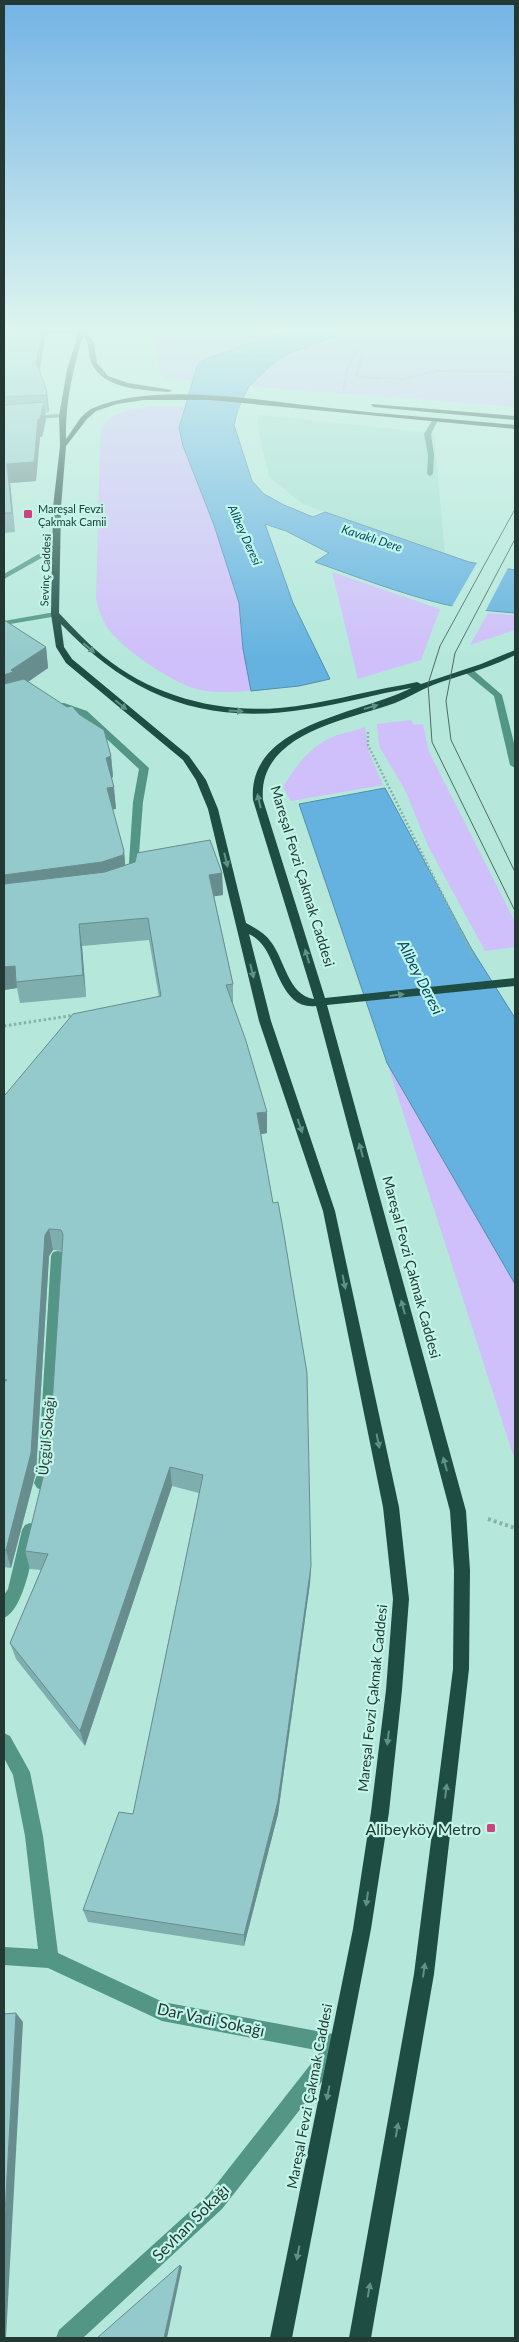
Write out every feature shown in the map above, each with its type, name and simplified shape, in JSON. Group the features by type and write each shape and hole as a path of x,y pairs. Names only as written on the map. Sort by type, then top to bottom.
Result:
{"main road":[{"path":"63,439 63,446"},
{"path":"63,446 71,439"},
{"name":"Sevinç Caddesi","path":"55,614 58,547 57,507 63,446"},
{"path":"55,614 82,642 108,664 157,691 182,702 249,712 304,707 390,689 428,684 515,658"},
{"name":"Mareşal Fevzi Çakmak Caddesi","path":"55,614 60,647 69,661 186,758 201,780 213,809 265,1022 329,1211 391,1507 401,1599 394,1690 380,1812 362,1929 281,2338"},
{"path":"498,662 515,652"},
{"name":"Mareşal Fevzi Çakmak Caddesi","path":"360,2338 424,1974 461,1669 462,1570 458,1511 321,1003 258,800 256,786 262,767 270,757 293,737 320,722 390,701 428,684"},
{"path":"240,924 256,933 267,944 285,984 292,993 302,1000 321,1003 515,982"}],"street":[{"path":"427,439 430,450 430,474"},
{"path":"4,577 58,547"},
{"path":"4,623 55,614"},
{"path":"469,671 498,695 515,765"},
{"path":"48,700 84,713 144,768 138,802 132,880 124,883"},
{"name":"Üçgül Sokağı","path":"38,1500 45,1472 58,1256"},
{"path":"4,1610 14,1591 33,1518"},
{"path":"4,1742 21,1772 34,1836 48,1960"},
{"name":"Dar Vadi Sokağı","path":"4,1956 48,1960 162,2011 338,2045"},
{"name":"Sevhan Sokağı","path":"66,2338 215,2202 338,2045"}],"path":[{"path":"368,729 368,745 474,958"},
{"path":"4,1026 81,1014"}],"shaded area":[{"path":"101,439 183,439 214,524 239,603 243,649 251,691 220,692 190,687 145,662 123,644 107,627 100,613 96,598"},
{"path":"260,439 435,439 445,554 303,504 270,478"},
{"path":"332,572 440,609 421,660 358,679"},
{"path":"488,613 515,615 515,630 470,645"},
{"path":"411,720 414,725 423,724 429,752 515,922 515,947 485,951 428,846 405,790 379,746 377,724"},
{"path":"365,727 369,752 383,785 291,801 283,787 297,766 314,748 332,737"},
{"path":"387,1063 515,1284 515,1461"}],"water":[{"path":"182,439 239,439 252,481 264,494 284,505 313,517 325,512 469,562 515,570 515,613 470,609 443,604 362,579 315,562 329,553 286,531 265,524 293,603 330,679 299,686 251,691 243,649 239,603 214,525"},
{"name":"Alibey Deresi","path":"385,788 471,948 515,1018 515,1284 387,1063 299,804"}],"pier":[{"path":"478,561 509,566 485,612 451,608"}],"building":[{"path":"4,439 36,439 34,462 7,464 12,513 4,513"},
{"path":"4,620 46,647 11,670 13,672 4,675"},
{"path":"24,679 67,707 72,706 80,715 104,730 111,756 106,758 114,787 107,788 124,851 123,855 102,862 4,875 4,684"},
{"path":"210,840 222,873 209,875 233,984 226,985 246,1041 267,1112 257,1113 273,1203 278,1202 307,1373 311,1566 278,1801 244,1935 83,1910 119,1812 133,1814 203,1475 170,1467 80,1731 10,1643 48,1554 25,1551 49,1453 63,1235 61,1230 49,1229 45,1235 31,1453 6,1550 4,1550 4,1382 7,1380 4,1379 4,1095 73,1014 161,996 148,918 79,924 83,975 16,982 15,966 4,967 4,884 105,872 135,862 137,853"},
{"path":"16,2013 4,2232 4,2014"},
{"path":"180,2265 164,2338 97,2338"}],"tram line":[{"path":"515,509 440,646 428,684 432,742 515,911"},
{"path":"515,539 455,653 446,701 451,740 515,872"}],"place":[{"name":"Mareşal Fevzi Çakmak Camii","path":"28,514"},
{"name":"Alibeyköy Metro","path":"491,1828"}],"water label":[{"name":"Kavaklı Dere","path":"372,538"}]}
